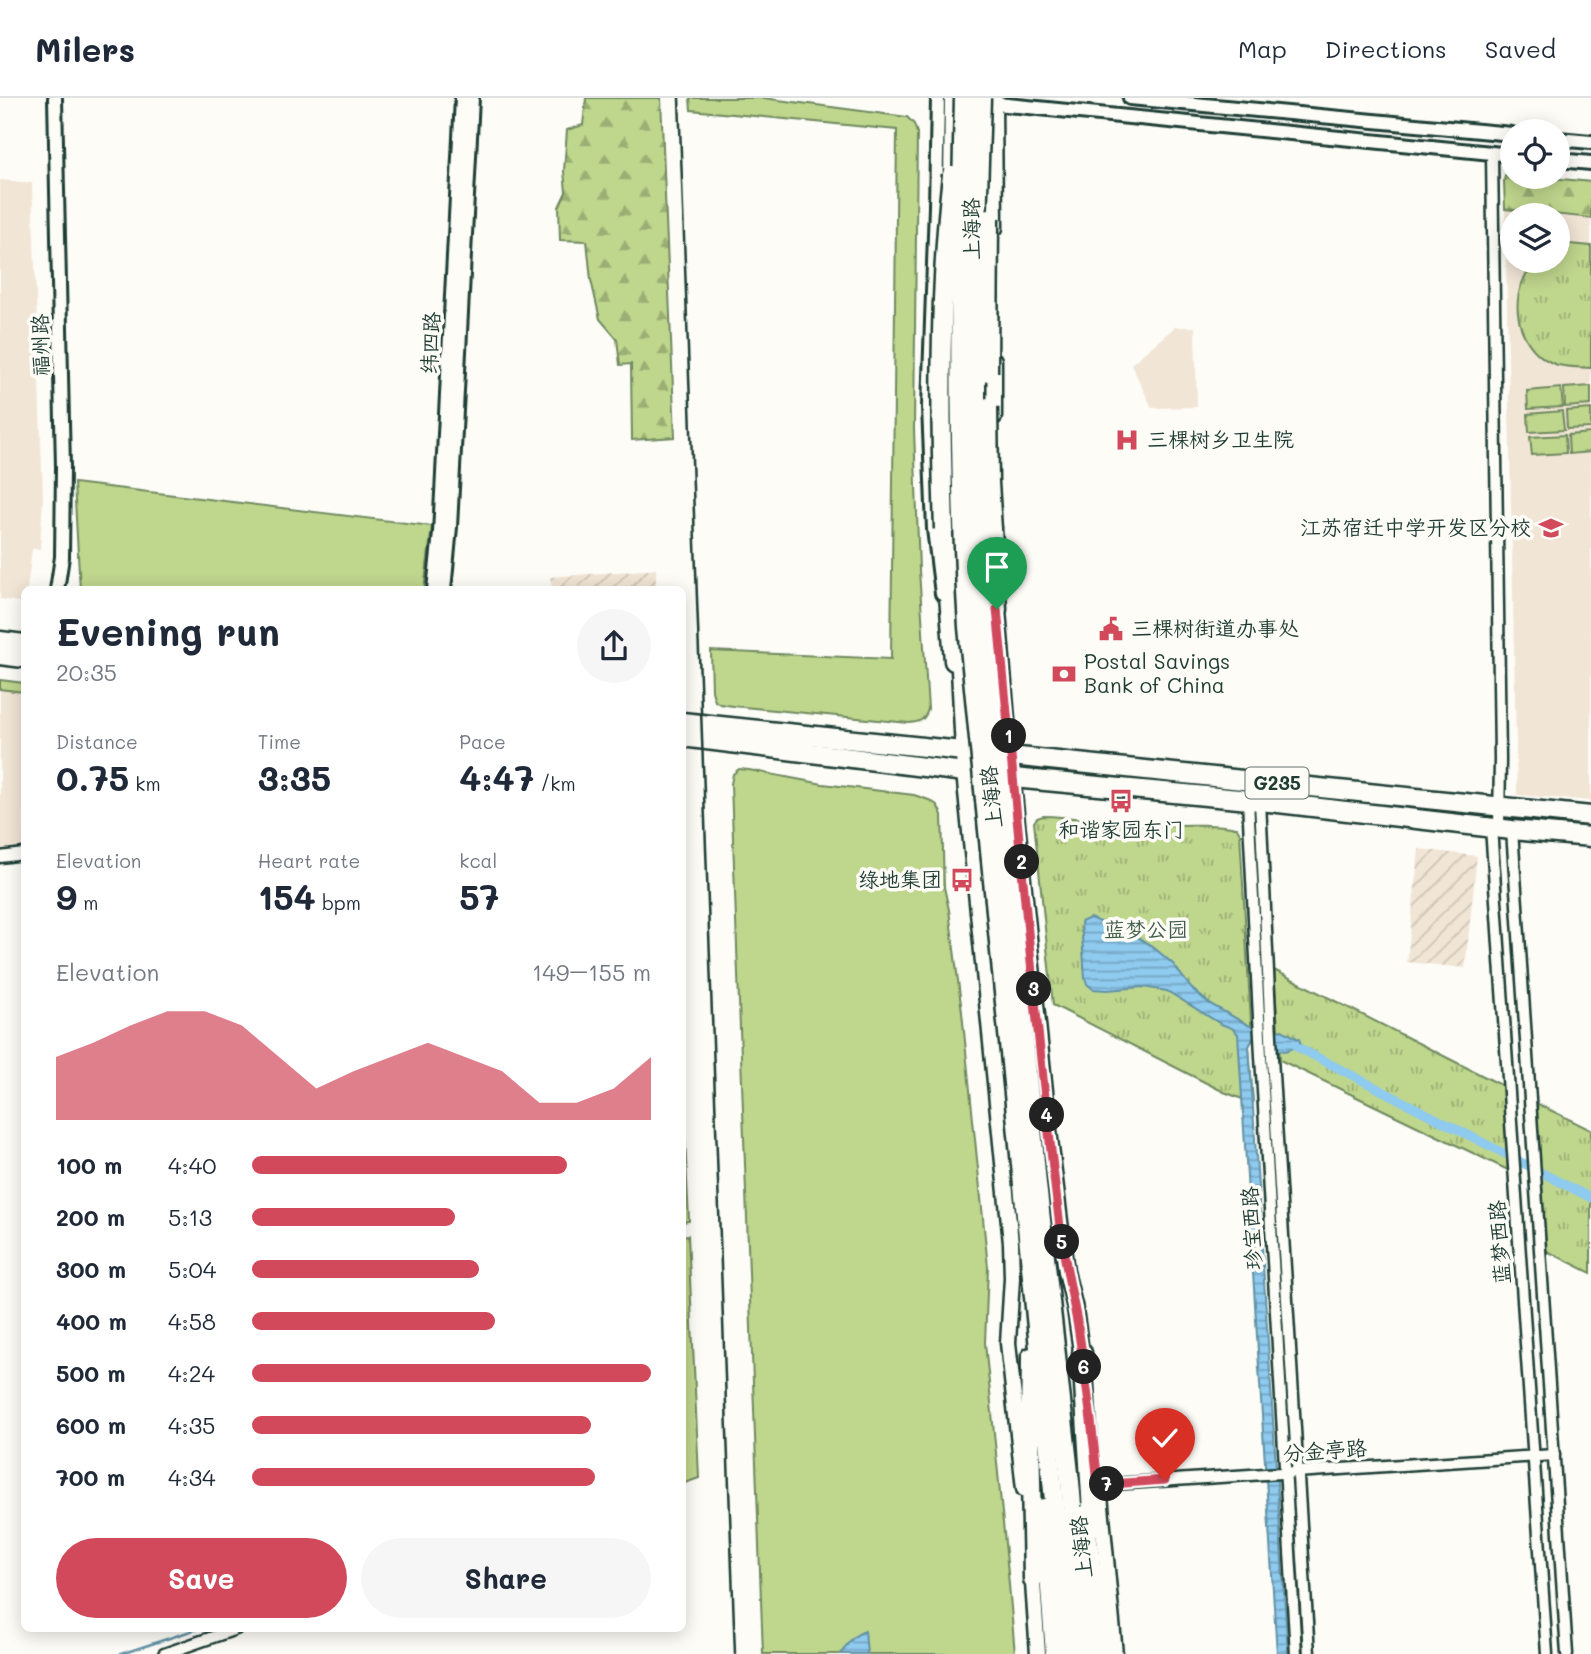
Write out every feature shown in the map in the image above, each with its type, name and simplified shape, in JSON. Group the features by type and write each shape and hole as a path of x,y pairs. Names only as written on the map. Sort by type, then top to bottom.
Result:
{"highway":[{"path":"947,98 955,143 946,227 942,395 944,529 954,661"},
{"name":"上海路","path":"947,98 959,330 964,554 970,641 1037,1252 1069,1654"},
{"path":"989,99 989,457 997,609"},
{"name":"上海路","path":"989,99 977,225 976,476 984,621 1003,808 1030,1184"},
{"path":"0,640 21,644"},
{"path":"0,655 21,658"},
{"name":"G235","path":"686,722 962,743 1010,755 1591,816"},
{"name":"G235","path":"686,737 1013,778 1591,837"},
{"path":"1037,1252 1026,1282 1055,1654"},
{"path":"1037,1252 1065,1351 1100,1654"},
{"name":"上海路","path":"1037,1252 1070,1482 1086,1654"},
{"path":"1031,1351 1033,1579"},
{"path":"1082,1353 1096,1607"}],"main road":[{"name":"上海路","path":"947,98 949,412 962,743 1011,1244 1008,1343 1033,1579 1038,1654"},
{"name":"上海路","path":"989,99 995,277 993,389 997,609 1057,1204 1066,1271 1082,1353 1115,1654"}],"street":[{"name":"福州路","path":"55,98 63,467 62,557 58,586"},
{"name":"纬四路","path":"433,586 440,533 462,98"},
{"name":"纬四路","path":"444,586 450,527 472,98"},
{"path":"947,98 989,99 1500,154"},
{"name":"上海路","path":"947,98 936,206 929,407 934,529 939,579 954,661 962,743"},
{"path":"1130,98 1500,133"},
{"path":"1570,140 1591,142"},
{"path":"1492,153 1501,828"},
{"path":"1570,161 1591,163"},
{"name":"珍宝西路","path":"1254,801 1259,1023 1296,1654"},
{"name":"珍宝西路","path":"1254,801 1309,1654"},
{"name":"蓝梦西路","path":"1501,828 1514,1174 1547,1654"},
{"name":"蓝梦西路","path":"1501,828 1534,1154 1567,1654"},
{"path":"0,857 21,855"},
{"name":"分金亭路","path":"1098,1485 1554,1455"},
{"path":"164,1654 227,1632"}],"shaded area":[{"path":"0,180 32,183 43,498 40,549 32,549 27,586 21,586 21,602 0,599"},
{"name":"江苏宿迁中学开发区分校","path":"1570,216 1591,218 1591,801 1517,795 1506,273 1570,273"},
{"path":"1175,327 1195,327 1197,407 1152,408 1131,364"},
{"path":"656,569 656,586 552,586 550,577"},
{"path":"0,689 21,692 21,847 0,849"},
{"path":"1419,849 1477,856 1465,968 1407,962"}],"green space":[{"path":"586,98 661,98 675,437 632,440 631,364 620,365 617,339 600,319 591,280 587,241 560,240 559,207 566,192 564,171 567,130 583,125"},
{"path":"690,98 763,98 907,117 914,124 917,133 914,429 928,709 924,718 919,721 909,723 733,706 715,701 712,691 711,651 891,659 897,130 691,110"},
{"path":"1570,180 1591,182 1591,218 1570,216 1570,203 1505,203 1504,189 1570,189"},
{"path":"1570,244 1591,246 1591,368 1566,367 1539,355 1522,330 1518,315 1521,285 1527,273 1570,273"},
{"path":"1591,386 1591,405 1565,407 1564,388"},
{"path":"1561,388 1563,407 1528,409 1527,391"},
{"path":"1591,409 1591,428 1567,429 1566,411"},
{"path":"1562,411 1564,430 1529,432 1528,414"},
{"path":"1591,433 1591,452 1569,454 1568,435"},
{"path":"1565,435 1566,453 1532,455 1530,437"},
{"path":"74,483 432,526 424,586 80,586"},
{"path":"0,680 21,683 21,692 0,689"},
{"path":"739,769 823,784 914,795 937,805 942,815 944,887 962,1012 988,1267 985,1343 1015,1654 763,1654 731,784 733,774"},
{"name":"蓝梦公园","path":"1043,816 1125,824 1237,828 1240,833 1252,1039 1249,1046 1253,1103 1224,1092 1053,1005 1034,822"},
{"path":"1274,970 1503,1086 1508,1170 1280,1060"},
{"path":"1530,1100 1591,1130 1591,1273 1539,1247"},
{"path":"686,1159 689,1221 686,1221"},
{"path":"686,1235 699,1478 686,1483"}],"water":[{"path":"1090,918 1152,946 1173,964 1191,988 1210,1004 1250,1026 1282,1030 1299,1039 1301,1045 1285,1051 1253,1039 1249,1046 1288,1654 1277,1654 1238,1034 1167,991 1143,987 1093,989 1085,978 1081,922"},
{"path":"865,1631 867,1654 841,1654 854,1637"}],"waterway":[{"path":"1297,1047 1591,1198"},
{"path":"121,1654 188,1632"}],"railway":[{"path":"679,98 735,1654"}],"place":[{"name":"三棵树乡卫生院","path":"1127,440"},
{"name":"江苏宿迁中学开发区分校","path":"1551,528"},
{"name":"三棵树街道办事处","path":"1111,629"},
{"name":"Postal Savings Bank of China","path":"1064,674"},
{"name":"和谐家园东门","path":"1121,801"},
{"name":"绿地集团","path":"962,880"}],"route":[{"path":"997,609 1050,1139 1066,1271 1075,1309 1092,1421 1098,1485 1165,1480"}]}
